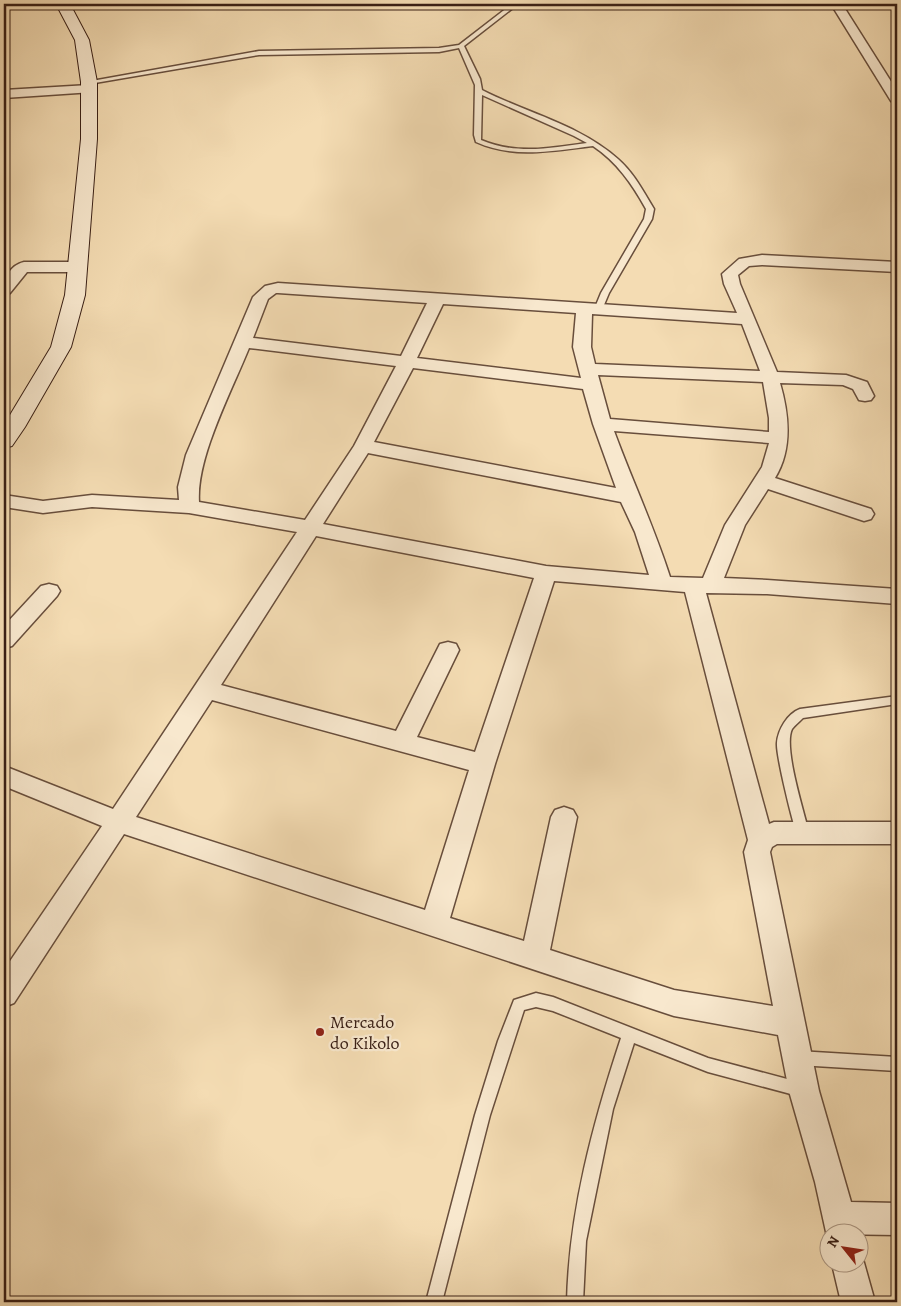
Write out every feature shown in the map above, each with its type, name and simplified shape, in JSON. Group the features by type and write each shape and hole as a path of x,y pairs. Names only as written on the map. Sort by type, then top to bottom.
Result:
{"street":[{"path":"4,441 27,406 61,347 75,295 89,139 89,86 82,40 63,4"},
{"path":"836,4 897,101"},
{"path":"4,94 89,86"},
{"path":"702,586 716,568 747,504 774,461 778,438 779,418 770,376 732,284 730,274 744,262 762,260 897,267"},
{"path":"4,290 20,269 24,267 77,267"},
{"path":"189,507 188,487 196,454 261,297 271,290 278,288 748,319"},
{"path":"4,994 311,528 362,446 407,362 437,299"},
{"path":"591,309 582,347 588,377 602,424 629,497 645,532 662,584"},
{"path":"243,342 407,362 588,377 770,376 846,380 861,386 865,396"},
{"path":"602,424 778,438"},
{"path":"362,446 629,497"},
{"path":"763,481 864,514"},
{"path":"4,501 42,506 92,501 189,507 311,528 546,573 662,584 847,592 897,598"},
{"path":"434,926 483,764 546,573"},
{"path":"702,586 761,840 757,852 804,1091 831,1182 840,1224"},
{"path":"4,640 49,591"},
{"path":"402,743 448,650"},
{"path":"206,690 483,764"},
{"path":"4,776 117,821 674,1003 790,1023"},
{"path":"534,958 564,817"},
{"path":"761,840 774,833 897,833"},
{"path":"856,1224 897,1219"},
{"path":"851,1274 858,1302"}],"lane":[{"path":"89,86 195,63 259,53 439,50 461,46 515,4"},
{"path":"461,46 464,57 476,74 480,91 478,141 512,150 548,150 596,144"},
{"path":"480,91 502,104 596,144 628,172 650,209 648,219 604,293 591,309"},
{"path":"803,833 785,758 783,743 787,727 800,714 897,700"},
{"path":"434,1302 496,1066 519,1005 536,1000 553,1004 708,1065 804,1091"},
{"path":"575,1302 578,1241 603,1118 630,1034"},
{"path":"798,1058 897,1064"}],"place":[{"name":"Mercado do Kikolo","path":"320,1032"}]}
